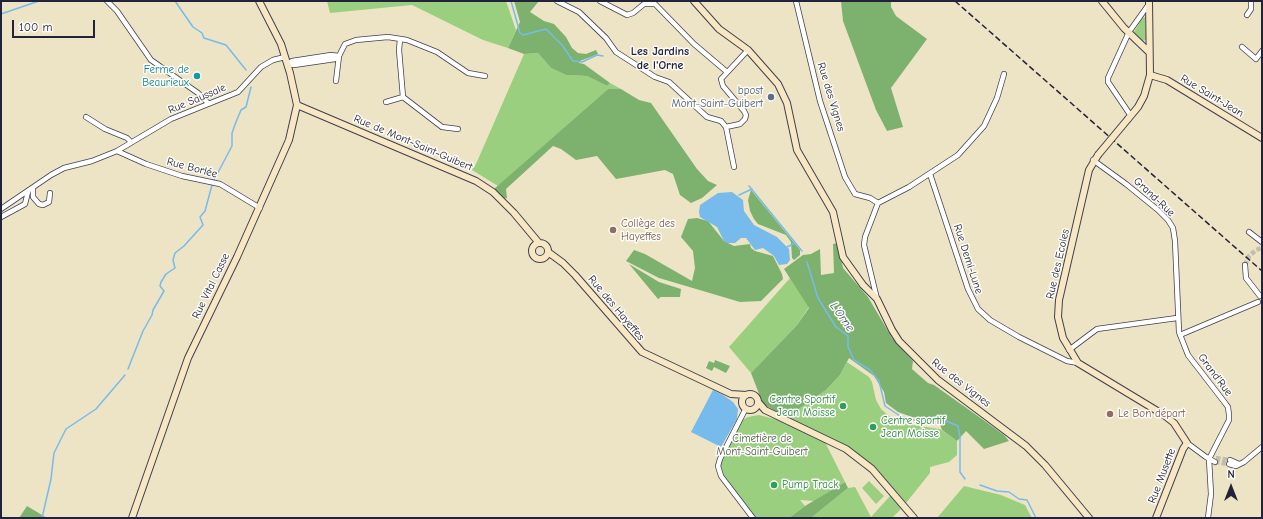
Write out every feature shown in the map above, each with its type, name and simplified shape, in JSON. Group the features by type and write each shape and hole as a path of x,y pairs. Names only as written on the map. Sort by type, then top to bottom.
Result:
{"street":[{"path":"107,1 117,11 151,60 198,93 208,103"},
{"name":"Rue Vital Casse","path":"132,518 188,358 260,208 286,148 297,105 288,64 281,44 259,1"},
{"path":"557,1 579,12 606,38 616,52 655,77 669,82 707,117 721,121 726,127 734,167"},
{"path":"600,1 627,15 633,13 644,4 655,4 694,44 727,72"},
{"path":"694,1 719,29 748,50 774,79 784,95 797,150 833,212 843,257 863,285 877,299"},
{"name":"Rue des Vignes","path":"796,1 820,101 845,178 854,194 870,198 878,203 865,236 864,245 877,299 892,330 915,358 938,380 1026,446 1045,465 1089,518"},
{"path":"1102,1 1149,52"},
{"path":"1246,15 1251,9 1251,1"},
{"path":"1129,117 1108,82 1108,78 1116,57 1129,32 1149,2"},
{"name":"Rue des Ecoles","path":"1149,2 1150,75 1144,96 1129,117 1093,160 1089,170 1058,307 1060,328 1070,350 1078,362 1151,406 1174,423 1187,443"},
{"path":"336,81 339,56 345,44 356,40 391,36 407,40 438,52 468,73 485,76"},
{"path":"400,39 399,50 403,97 442,128 458,129"},
{"path":"1242,47 1256,58 1262,51"},
{"path":"726,127 740,124 746,116 744,111 722,84 722,78 748,50"},
{"path":"288,64 294,65 335,59 339,56"},
{"name":"Rue Saussale","path":"1,209 51,175 64,168 92,161 117,151 171,119 238,92 261,66 273,60 285,57"},
{"path":"878,203 887,200 944,166 958,155 984,126 997,98 1004,74"},
{"name":"Rue Saint-Jean","path":"1150,75 1167,80 1262,138"},
{"path":"386,102 403,97"},
{"name":"Rue de Mont-Saint-Guibert","path":"297,105 476,181 493,192 531,233"},
{"path":"86,117 127,138 131,142"},
{"name":"Rue Borlée","path":"117,151 146,164 175,174 220,184 260,208"},
{"name":"Grand-Rue","path":"1093,160 1158,210 1168,220 1173,228 1175,241 1177,318 1180,335"},
{"name":"Rue Demi-Lune","path":"930,174 968,290 978,309 990,320 1019,337 1067,361 1078,362"},
{"path":"33,188 33,197 39,204 43,205 49,202 50,193"},
{"name":"Rue Saussale","path":"1,217 25,204 28,192"},
{"path":"1249,232 1262,242"},
{"path":"531,233 539,243 546,245 547,255 539,259 532,253 533,246 531,233"},
{"path":"533,246 539,243"},
{"name":"Rue des Hayeffes","path":"547,255 556,258 575,275 639,349 731,394 743,407"},
{"path":"1180,335 1260,304 1261,296 1246,278 1245,265"},
{"path":"1070,350 1096,329 1177,318"},
{"name":"Grand'Rue","path":"1180,335 1194,364 1222,399 1229,411 1229,420 1209,459"},
{"name":"Rue des Hayeffes","path":"731,394 746,395"},
{"path":"753,518 721,476 718,466 743,407 742,399 746,395 754,395 765,410 846,449 872,469 914,518"},
{"path":"755,410 758,402"},
{"path":"743,407 755,410 765,410"},
{"path":"1187,443 1209,459 1215,460"},
{"name":"Rue Musette","path":"1156,518 1183,449 1187,443"},
{"path":"1229,462 1239,464 1245,462 1262,447"},
{"path":"1208,518 1211,494 1209,459"}],"green space":[{"path":"327,1 506,1 516,30 508,48 483,40 412,5 330,13"},
{"path":"514,1 539,1 530,12 544,21 554,24 566,37 572,48 578,53 586,54 596,50 598,54 580,61 579,63 584,64 610,83 607,86 587,76 566,75 551,68 538,53 524,54 508,48 520,22"},
{"path":"841,1 891,1 891,7 896,16 927,39 891,88 903,127 887,131 876,110 843,21"},
{"path":"1145,17 1146,40 1142,41 1134,32 1142,18"},
{"path":"538,53 551,68 566,75 587,76 607,86 610,83 621,89 608,89 498,186 472,170 524,54"},
{"path":"608,89 621,89 639,100 651,103 697,169 708,181 717,185 702,198 691,203 680,195 673,174 665,170 616,179 597,156 576,160 561,149 553,146 506,189 507,198 503,199 494,189"},
{"path":"751,190 800,250 800,255 794,260 792,258 791,242 786,235 758,224 754,219 750,211 748,200"},
{"path":"697,218 708,221 724,241 734,246 750,244 751,248 755,251 773,256 783,279 761,301 740,302 659,278 626,261 634,250 645,254 692,281 695,268 693,251 681,237 688,219"},
{"path":"838,243 843,268 868,297 892,338 913,361 912,369 928,383 934,385 1004,435 1009,441 984,449 966,431 957,441 942,430 938,419 912,417 898,412 886,403 884,392 874,376 849,358 840,375 826,390 787,417 763,404 751,373 797,325 809,308 784,269 803,255 811,254 820,249 821,275 834,273 833,244"},
{"path":"629,264 659,282 681,289 680,297 661,297 658,299"},
{"path":"790,278 809,307 797,325 751,373 729,347"},
{"path":"715,360 730,366 726,373 714,367 712,371 706,368 709,361 714,363"},
{"name":"Centre sportif Jean Moisse","path":"847,362 869,377 872,382 876,400 881,409 889,416 905,424 940,429 957,441 957,455 949,462 930,467 930,473 906,503 874,467 843,444 787,417 826,390 840,375"},
{"name":"Cimetière de Mont-Saint-Guibert","path":"759,415 778,420 825,442 845,482 814,501 800,500 805,506 789,518 755,518 722,473 720,463 742,420"},
{"path":"869,481 884,496 876,504 862,488"},
{"path":"845,482 848,488 811,518 789,518 805,506"},
{"path":"964,486 1001,495 1025,505 1032,518 937,518"},
{"path":"855,487 871,517 890,496 901,509 892,518 811,518 848,488"},
{"path":"27,506 47,518 19,518"}],"water":[{"path":"732,192 743,200 744,211 754,225 777,237 789,249 790,260 787,264 779,265 774,256 763,248 755,250 746,238 741,238 735,243 727,243 724,241 717,227 700,217 700,205 718,193"},
{"path":"713,390 733,402 738,409 737,419 721,447 691,432"}],"waterway":[{"name":"L'Orne","path":"1,14 39,1"},
{"path":"175,1 193,27 202,33 204,38 226,45 246,70"},
{"name":"L'Orne","path":"511,1 520,33 523,35 546,29 562,45 573,61 582,62 597,55 603,56"},
{"path":"214,180 232,146 232,133 241,110 246,107 251,87"},
{"path":"128,369 143,331 164,291 160,286 161,282 166,274 175,268 173,260 175,253 184,246 203,225 200,217 205,211 212,185"},
{"name":"L'Orne","path":"749,186 802,251"},
{"path":"739,195 752,189"},
{"path":"787,247 795,243"},
{"name":"L'Orne","path":"807,262 818,298 836,327 848,336 848,347 854,360 870,370 879,381 885,406 900,416 914,420 946,421 958,426 960,437 960,472 965,479"},
{"path":"42,518 51,479 54,453 66,429 96,409 125,375"},
{"name":"L'Orne","path":"980,485 997,491 1009,492 1019,499 1027,500 1036,518"}],"tunnel":[{"path":"1245,265 1249,256 1256,250 1262,248"},
{"path":"1216,458 1230,460"},
{"path":"1215,462 1229,464"}],"railway":[{"path":"955,1 1262,271"}],"place":[{"name":"Ferme de Beaurieux","path":"197,76"},
{"name":"bpost Mont-Saint-Guibert","path":"771,97"},
{"name":"Collège des Hayeffes","path":"613,230"},
{"name":"Centre Sportif Jean Moisse","path":"843,406"},
{"name":"Le Bon départ","path":"1110,414"},
{"name":"Centre sportif Jean Moisse","path":"873,427"},
{"name":"Pump Track","path":"774,485"}],"district":[{"name":"Les Jardins de l'Orne","path":"660,59"}]}
